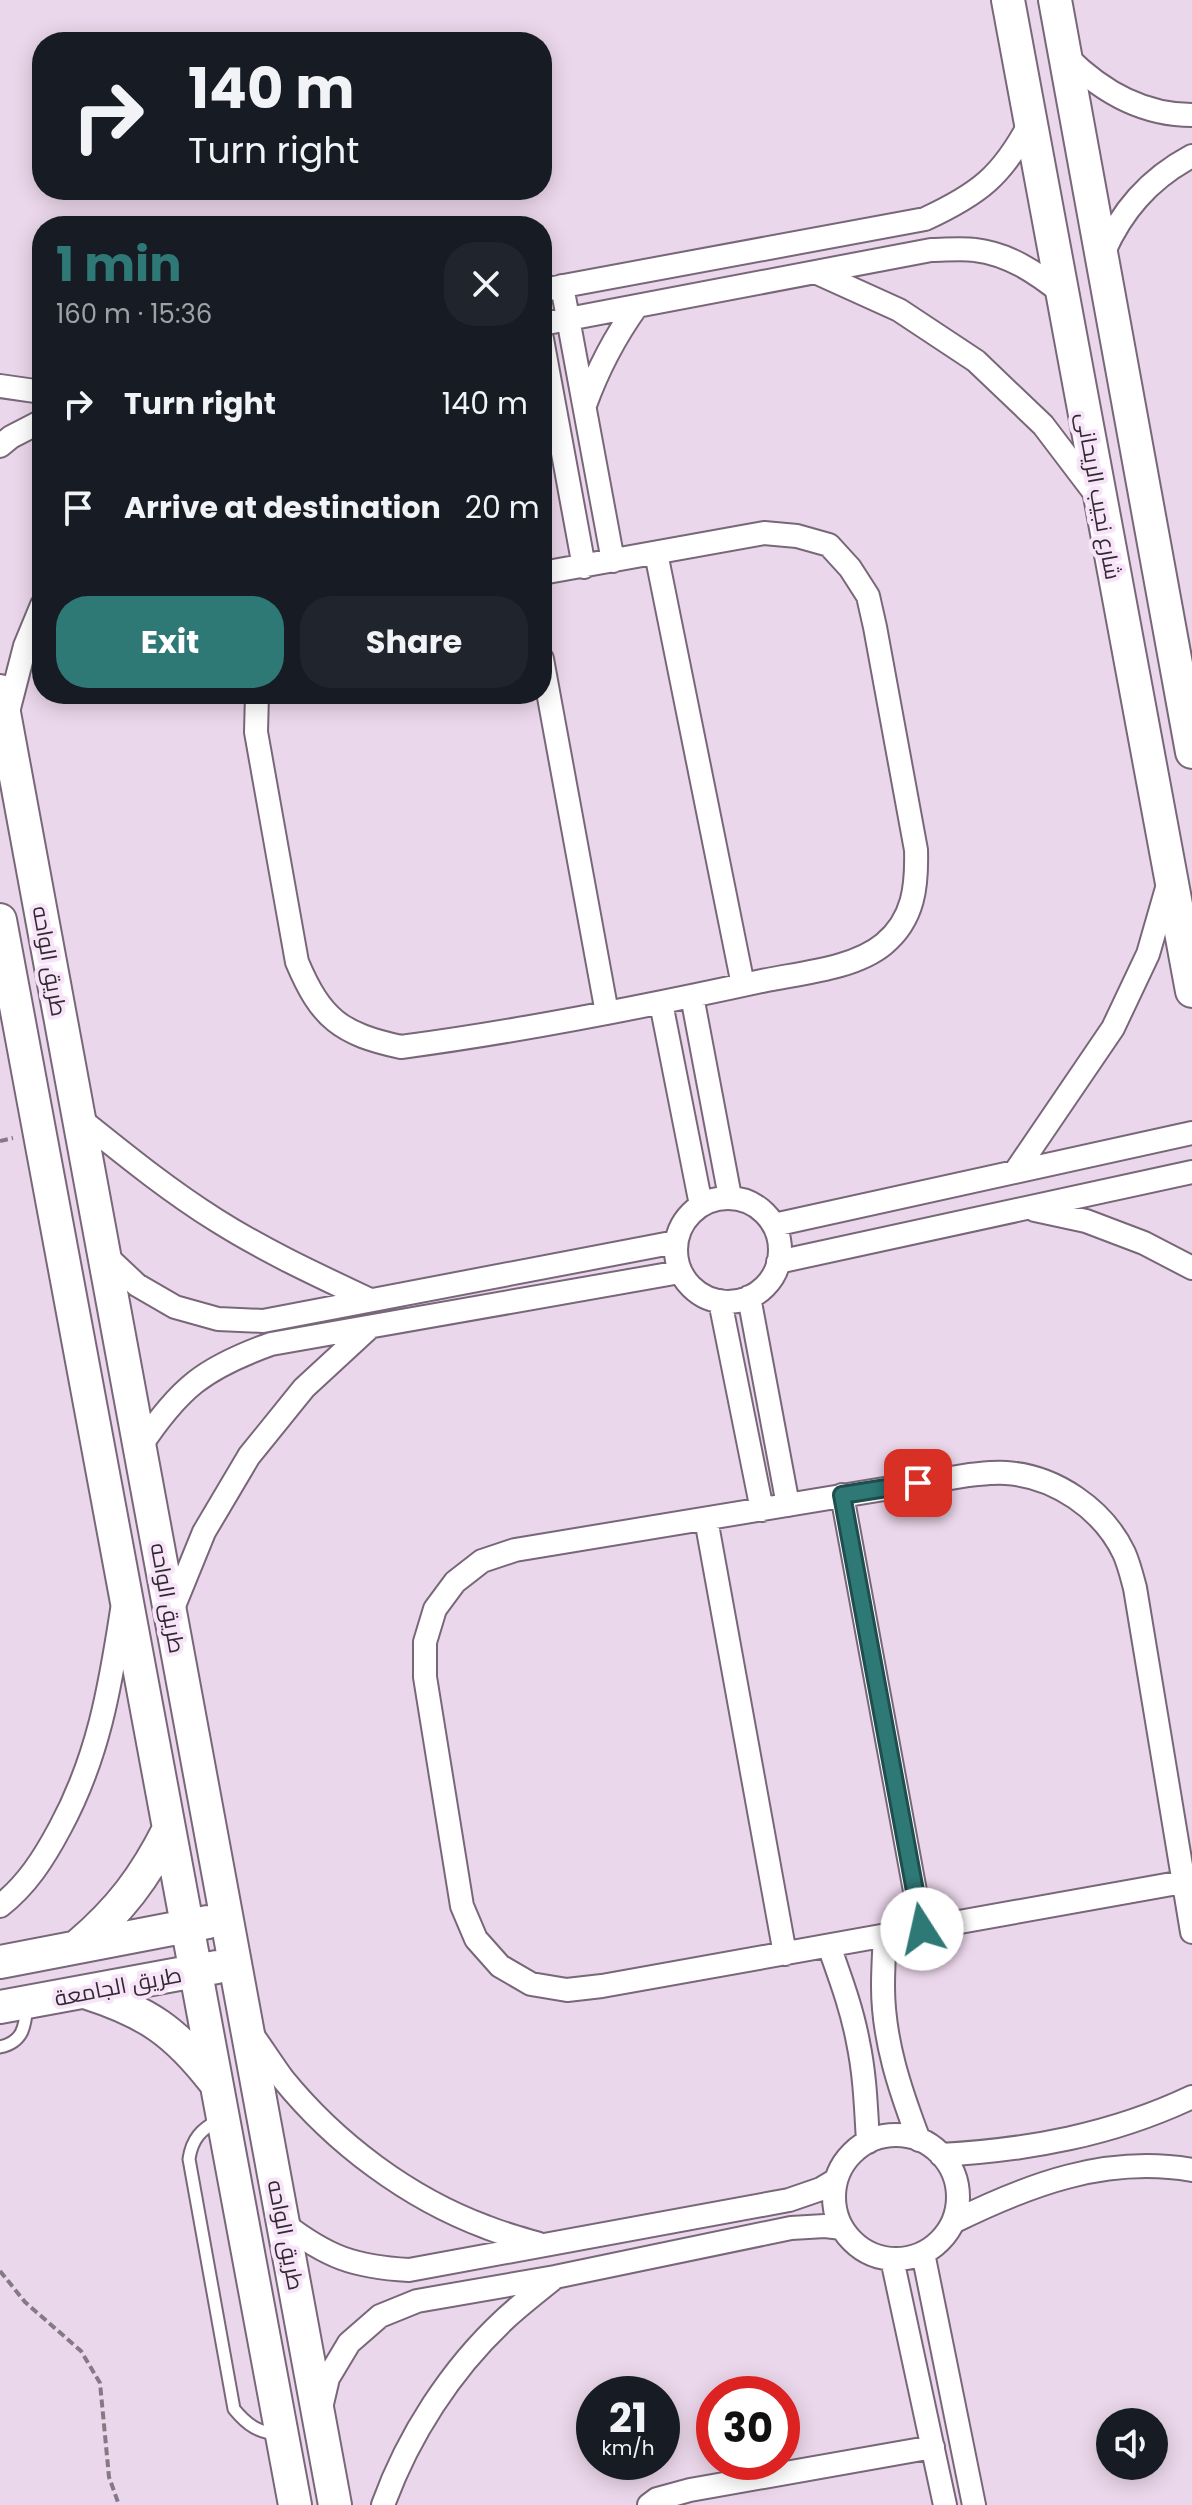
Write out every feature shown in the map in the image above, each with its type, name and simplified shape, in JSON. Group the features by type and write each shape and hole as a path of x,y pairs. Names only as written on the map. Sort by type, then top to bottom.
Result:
{"street":[{"name":"شارع نجيب الريحانى","path":"1008,0 1192,991"},
{"name":"شارع نجيب الريحانى","path":"1055,0 1191,745"},
{"path":"1067,57 1101,87 1120,98 1163,112 1192,115"},
{"path":"613,561 568,319 552,288 925,219 961,202 990,181 1013,154 1030,123"},
{"path":"1102,256 1120,220 1138,196 1161,175 1192,156"},
{"path":"925,219 931,250"},
{"path":"552,322 931,250 975,250 1007,258 1037,273 1063,294"},
{"path":"815,272 899,310 976,361 1043,425 1099,499"},
{"path":"585,407 615,337 637,306"},
{"path":"0,386 32,391"},
{"path":"552,418 584,567"},
{"path":"0,446 32,426"},
{"path":"257,704 256,732 297,962 311,995 335,1021 366,1039 401,1047 607,1013 855,961 884,944 906,917 917,884 916,850 868,596 850,568 829,545 797,536 764,533 552,572"},
{"path":"656,553 743,985"},
{"path":"3,706 32,629"},
{"path":"550,704 607,1013"},
{"name":"طريق الواحه","path":"3,706 335,2505"},
{"path":"1147,748 1191,745"},
{"path":"1015,1172 1113,1028 1148,954 1171,876"},
{"name":"طريق الواحه","path":"0,920 218,2086 279,2420 288,2496"},
{"path":"692,996 730,1197"},
{"path":"661,1003 701,1205"},
{"path":"79,1118 146,1172 217,1221 291,1263 368,1299"},
{"path":"774,1225 1192,1133"},
{"path":"778,1262 1192,1172"},
{"path":"730,1197 756,1206 774,1225 778,1237 778,1262 767,1283 749,1297 720,1301 704,1296 690,1286 680,1272 676,1242 689,1214 715,1199 730,1197"},
{"path":"1025,1208 1086,1221 1144,1243 1192,1268"},
{"path":"104,1254 137,1285 175,1307 218,1319 263,1321 676,1242"},
{"path":"140,1447 164,1412 194,1382 231,1359 271,1344 680,1272"},
{"path":"749,1297 788,1505"},
{"path":"720,1301 762,1510"},
{"path":"171,1614 204,1532 249,1456 304,1388 369,1328"},
{"path":"1183,1882 602,1986 567,1990 531,1984 500,1966 476,1939 462,1906 425,1677 425,1642 435,1609 455,1582 482,1561 515,1550 969,1475 1006,1473 1042,1480 1076,1497 1103,1522 1124,1553 1135,1588 1192,1932"},
{"path":"842,1495 922,1929"},
{"path":"706,1519 785,1954"},
{"path":"0,1906 12,1897 43,1860 88,1768 104,1717 125,1589"},
{"path":"76,1947 131,1894 152,1863 169,1829"},
{"name":"طريق الجامعة","path":"0,1962 227,1918"},
{"path":"885,1936 883,1988 887,2040 900,2091 919,2140"},
{"path":"829,1946 846,1993 858,2042 868,2142"},
{"name":"طريق الجامعة","path":"14,2005 235,1964"},
{"path":"85,1992 125,2005 161,2025 192,2053 218,2086"},
{"path":"247,2028 284,2079 316,2114 375,2166 442,2206 484,2226 555,2244"},
{"path":"941,2155 1025,2147 1084,2135 1131,2122 1192,2097"},
{"path":"902,2135 919,2140 941,2155 951,2169 957,2186 953,2222 945,2234 923,2253 892,2259 872,2255 855,2244 842,2228 835,2205 836,2180 848,2158 868,2142 885,2136 902,2135"},
{"path":"953,2222 1007,2195 1062,2176 1119,2167 1178,2167 1192,2170"},
{"path":"283,2223 321,2249 342,2259 375,2268 409,2270 789,2200 836,2180"},
{"path":"279,2420 318,2408 328,2378 349,2343 380,2316 417,2301 563,2275 791,2228 842,2228"},
{"path":"555,2244 563,2275"},
{"path":"923,2253 974,2505"},
{"path":"892,2259 945,2505"},
{"path":"383,2505 391,2482 421,2423 460,2369 504,2320 563,2275"},
{"path":"649,2505 657,2499 690,2490 933,2447"}],"lane":[{"path":"0,2047 11,2045 20,2038 25,2027 14,2005"}],"path":[{"path":"0,2271 25,2302 81,2351 100,2383 109,2477 119,2505"}],"route":[{"path":"918,1483 842,1495 922,1929"}]}
